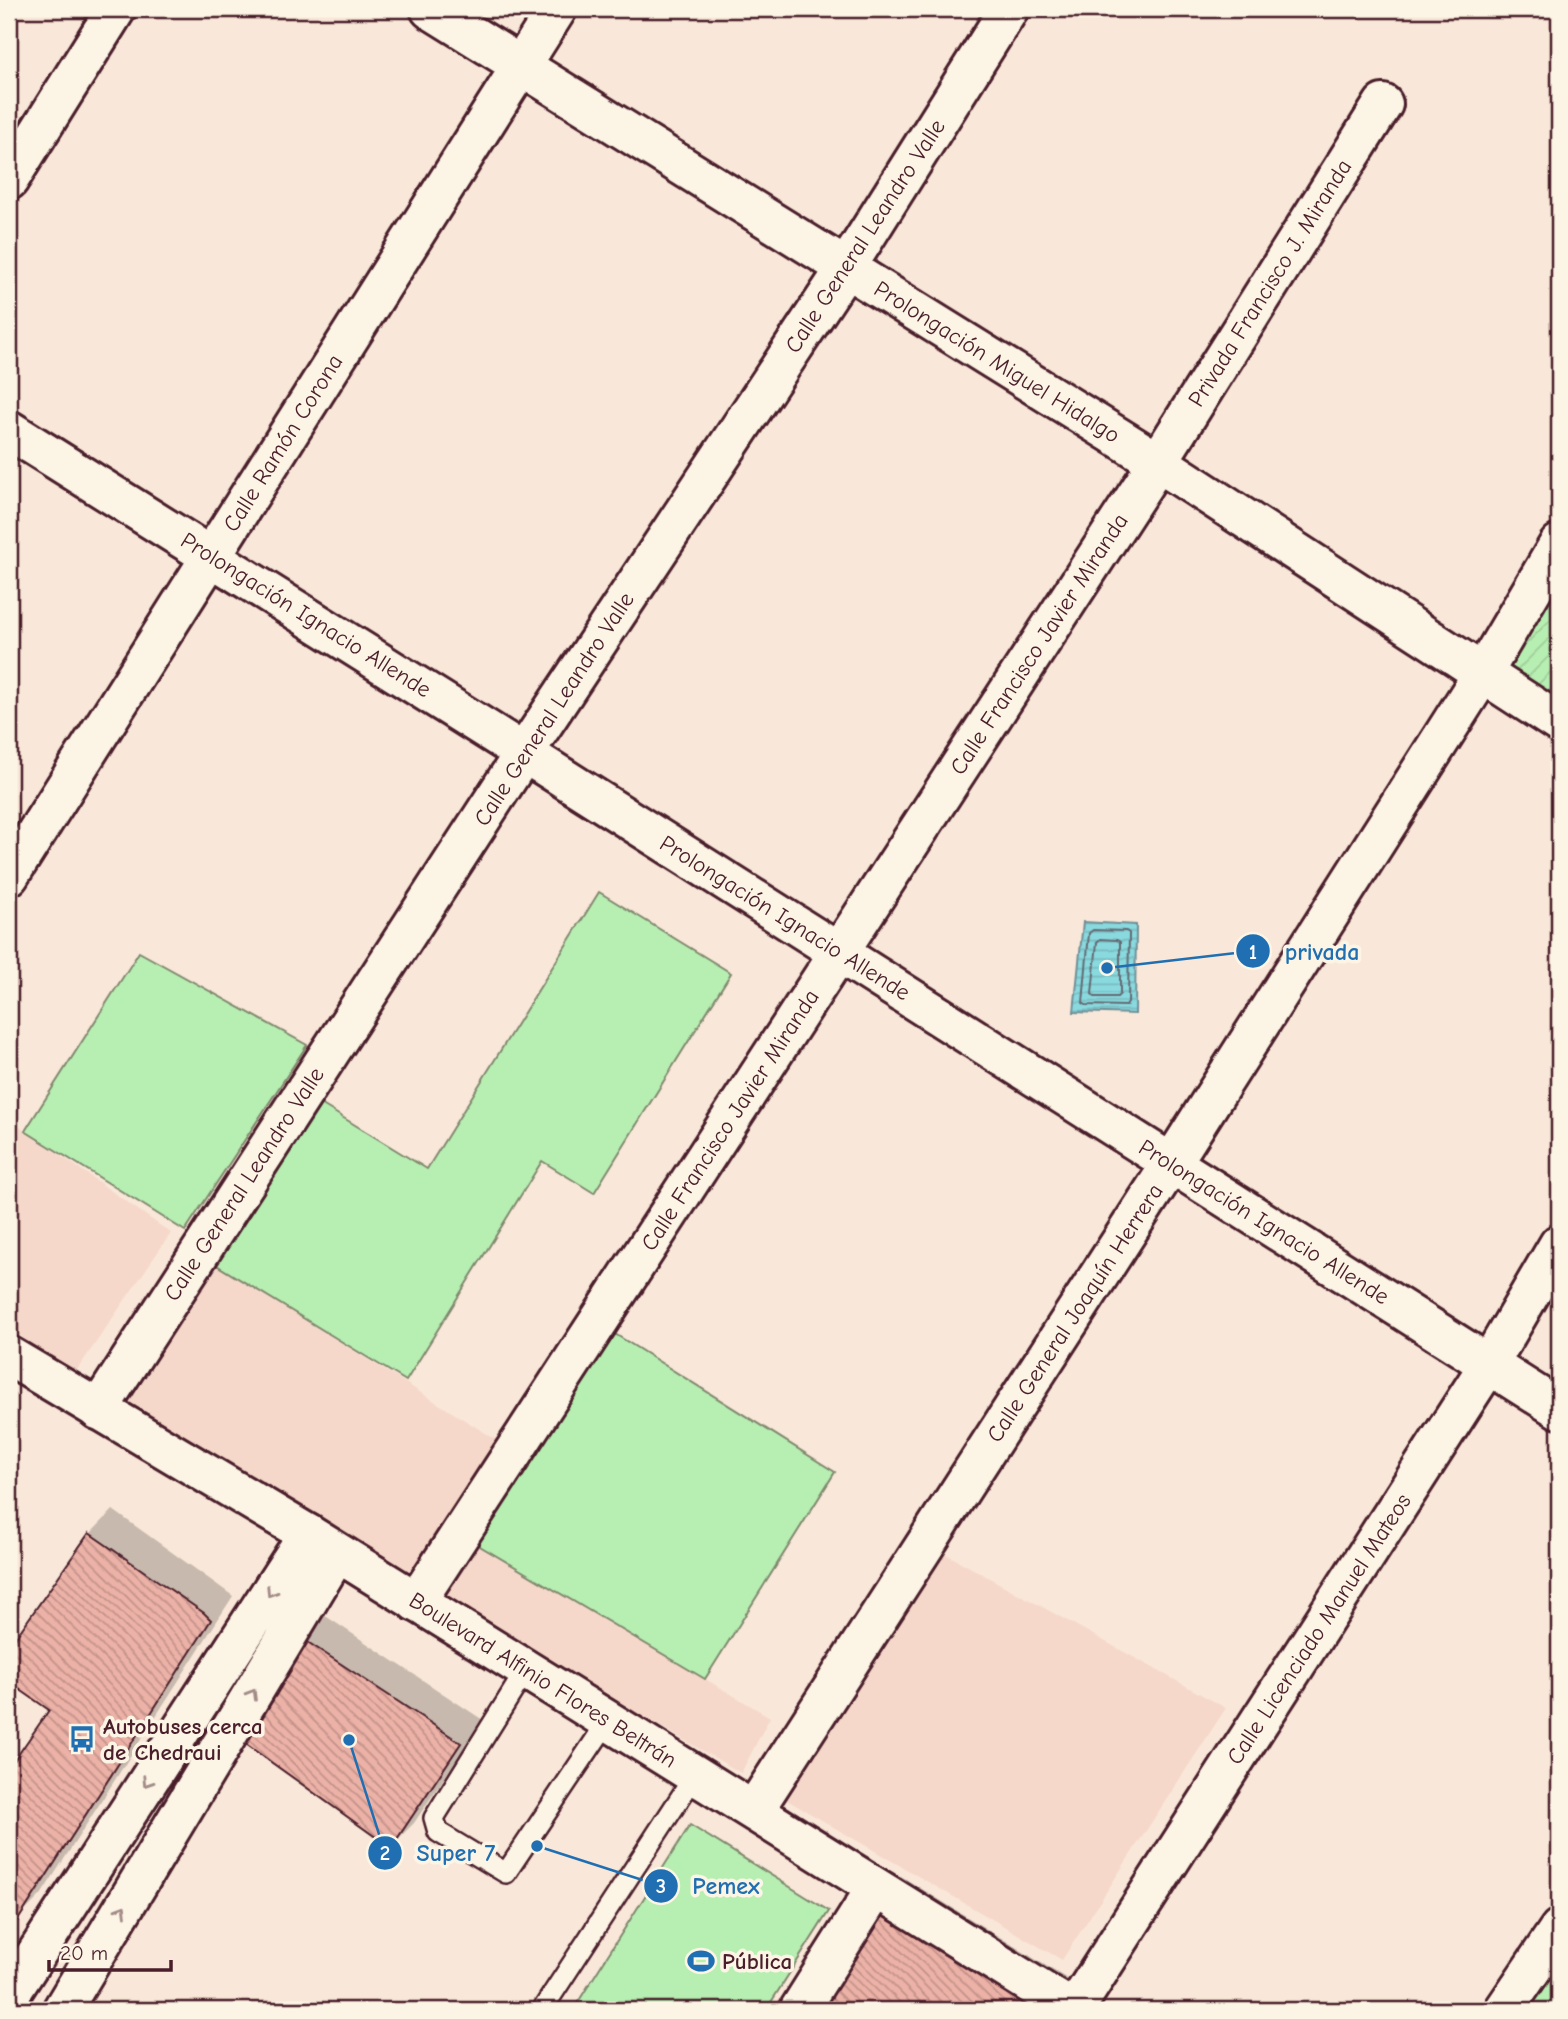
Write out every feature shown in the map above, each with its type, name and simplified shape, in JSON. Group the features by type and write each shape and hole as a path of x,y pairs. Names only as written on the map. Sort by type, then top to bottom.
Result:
{"street":[{"path":"9,180 116,9"},
{"name":"Prolongación Miguel Hidalgo","path":"430,9 1158,461 1559,723"},
{"name":"Calle Ramón Corona","path":"9,876 557,9"},
{"name":"Calle General Leandro Valle","path":"98,1410 524,753 846,268 1009,9"},
{"name":"Privada Francisco J. Miranda","path":"1158,461 1383,104"},
{"name":"Prolongación Ignacio Allende","path":"9,430 1559,1409"},
{"name":"Calle Francisco Javier Miranda","path":"416,1602 1158,461"},
{"name":"Calle General Joaquín Herrera","path":"754,1810 1171,1164 1483,673 1559,544"},
{"name":"Calle Licenciado Manuel Mateos","path":"1073,2010 1489,1364 1559,1244"},
{"name":"Boulevard Alfinio Flores Beltrán","path":"9,1356 323,1544 1073,2010"},
{"path":"9,1996 323,1544"},
{"path":"62,2010 323,1544"},
{"path":"799,2010 876,1888"},
{"path":"1504,2010 1559,1929"}],"lane":[{"path":"526,1670 434,1818 438,1832 506,1873 608,1721"},
{"path":"542,2010 695,1775"}],"shaded area":[{"path":"9,1119 171,1233 73,1376 9,1327"},
{"path":"205,1258 500,1442 416,1577 106,1401"},
{"path":"919,1539 1226,1708 1062,1960 768,1789"},
{"path":"473,1542 770,1717 741,1773 438,1598"}],"green space":[{"path":"1559,538 1559,702 1479,653"},
{"path":"599,892 731,973 594,1193 542,1161 406,1381 205,1258 306,1095 427,1169"},
{"path":"139,952 307,1045 185,1231 25,1131"},
{"path":"607,1329 835,1472 705,1679 473,1542"},
{"name":"Pública","path":"690,1825 829,1911 766,2010 573,2010"},
{"path":"1559,1954 1559,2010 1524,2010"}],"water":[{"path":"1083,922 1136,925 1135,1014 1074,1012"}],"building":[{"name":"Autobuses cerca de Chedraui","path":"89,1533 211,1620 18,1920 9,1914 9,1768 49,1710 9,1682 9,1647"},
{"path":"297,1635 461,1743 391,1848 236,1737"},
{"path":"876,1898 1057,2010 802,2010"}],"place":[{"name":"privada","path":"1107,968"},
{"name":"Autobuses cerca de Chedraui","path":"82,1739"},
{"name":"Super 7","path":"349,1740"},
{"name":"Pemex","path":"537,1846"},
{"name":"Pública","path":"701,1961"}]}
